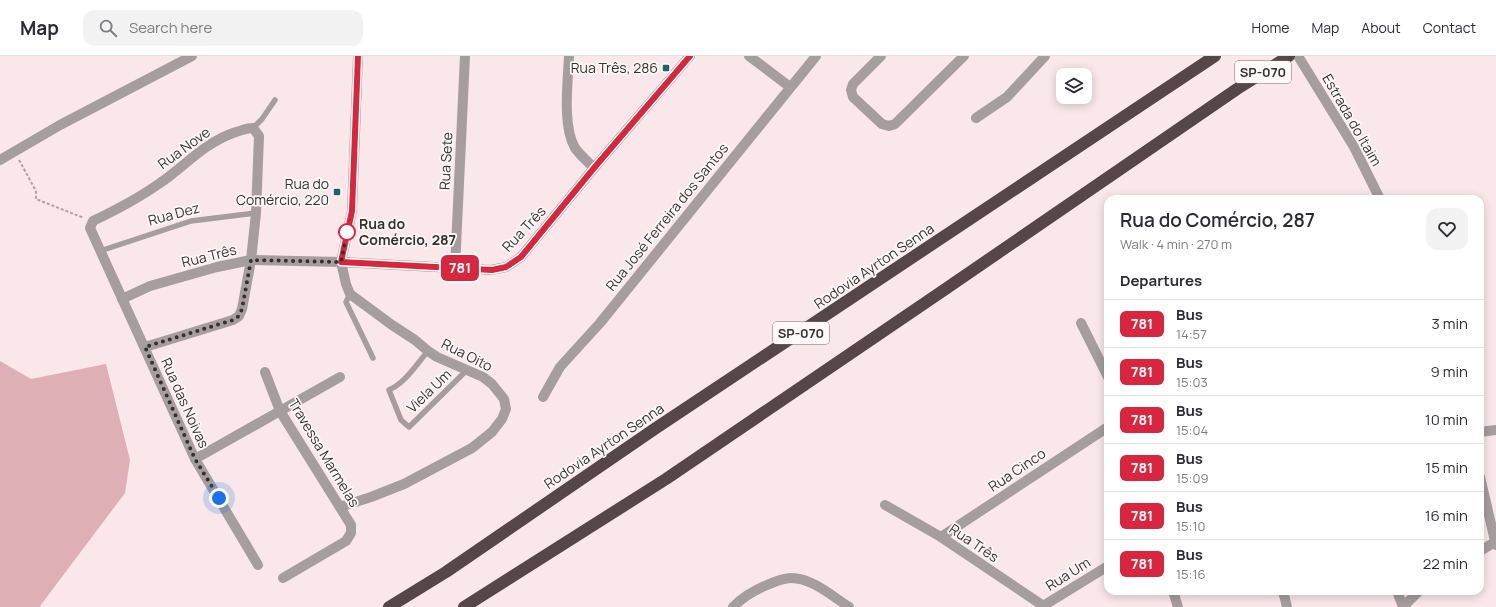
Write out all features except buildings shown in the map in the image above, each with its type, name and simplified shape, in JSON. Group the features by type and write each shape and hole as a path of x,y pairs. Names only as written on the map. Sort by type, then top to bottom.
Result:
{"highway":[{"name":"SP-070","path":"464,607 666,479 1237,89 1289,56"},
{"name":"Rodovia Ayrton Senna","path":"389,607 446,572 656,428 1214,57"}],"street":[{"path":"0,160 60,125 192,56"},
{"path":"350,294 341,262 352,211 358,56"},
{"name":"Rua Sete","path":"455,268 465,56"},
{"path":"569,56 567,103 568,127 575,148 594,168"},
{"name":"Rua Três","path":"122,299 150,286 217,266 251,260 341,262 492,270 506,267 521,257 594,168 690,56"},
{"path":"749,56 790,87"},
{"name":"Rua José Ferreira dos Santos","path":"543,397 560,367 600,323 816,56"},
{"path":"881,56 853,84 851,90 853,97 882,124 889,126 895,124 964,56"},
{"path":"976,118 1007,97 1045,56"},
{"name":"Estrada do Itaim","path":"1298,56 1354,147 1378,195"},
{"name":"Rua Nove","path":"92,223 160,183 209,144 224,136 246,128 253,128"},
{"path":"145,347 233,320 239,316 242,309 251,260 256,213 259,136 253,128"},
{"name":"Rua das Noivas","path":"92,223 90,228 195,459 258,565"},
{"name":"Rua Oito","path":"340,507 372,497 404,484 472,448 492,432 502,419 506,409 504,399 492,384 483,377 437,357 350,294"},
{"path":"1081,323 1104,369"},
{"name":"Travessa Marmelas","path":"265,372 280,411 351,525 351,533 346,541 282,578"},
{"path":"195,459 340,377"},
{"name":"Rua Cinco","path":"941,537 1104,430"},
{"path":"1484,432 1496,430"},
{"path":"1484,493 1496,544 1484,549"},
{"name":"Rua Três","path":"885,505 941,537 1044,606"},
{"name":"Rua Um","path":"1044,606 1104,568"},
{"path":"733,607 739,601 760,588 785,578 792,578 813,584 849,607"},
{"path":"1174,595 1178,607"},
{"path":"1284,595 1287,607"},
{"path":"1398,595 1403,607 1415,595"}],"lane":[{"path":"253,128 262,119 275,100"},
{"name":"Rua Dez","path":"100,250 190,221 256,213"},
{"path":"350,294 346,302 373,358"},
{"name":"Viela Um","path":"428,351 404,380 389,390 401,420 409,427 467,370"}],"path":[{"path":"15,152 36,191 36,199 92,223"}],"shaded area":[{"path":"0,361 31,379 106,364 130,460 125,493 40,606 41,607 0,607"}],"bus line":[{"name":"781","path":"358,56 352,211 341,262 492,270 506,267 521,257 535,242 594,168 690,56"}],"place":[{"name":"Rua Três, 286","path":"666,68"},
{"name":"Rua do Comércio, 220","path":"337,192"},
{"name":"Rua do Comércio, 287","path":"347,232"}],"route":[{"path":"219,498 195,459 145,347 233,320 239,316 242,309 251,260 341,262 347,232"}]}
